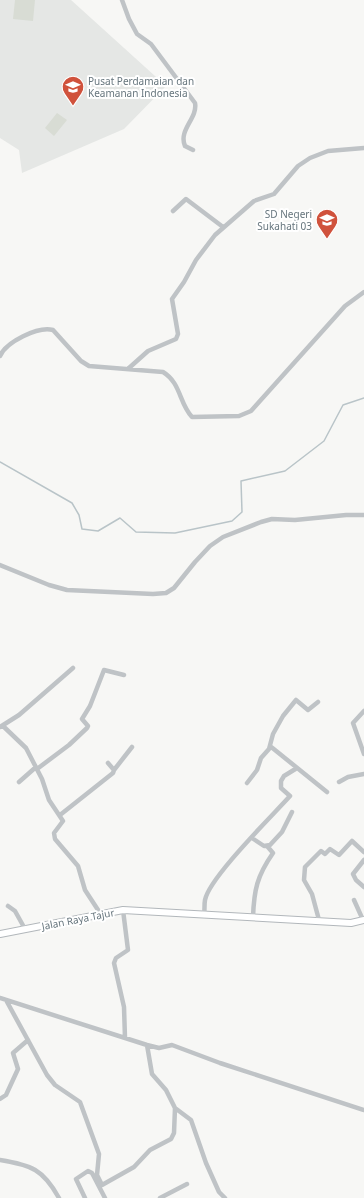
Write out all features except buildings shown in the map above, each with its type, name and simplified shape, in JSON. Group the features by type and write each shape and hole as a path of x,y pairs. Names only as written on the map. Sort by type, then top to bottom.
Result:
{"main road":[{"name":"Jalan Raya Tajur","path":"0,934 100,913 123,910 319,920 350,923 363,920"}],"street":[{"path":"122,0 129,19 138,34 151,44 195,103 195,111 185,130 184,141 186,146 193,150"},
{"path":"129,368 148,351 176,339 178,334 172,299 184,282 196,260 224,227 254,201 274,194 298,166 310,158 328,151 364,148"},
{"path":"173,211 186,199 224,227"},
{"path":"0,356 8,345 36,331 48,329 58,334 81,361 89,366 129,368 163,372 176,384 187,410 192,417 246,415 345,306 364,292"},
{"path":"0,565 67,590 153,594 166,593 174,588 210,546 223,537 240,530 272,519 295,520 346,515 364,515"},
{"path":"73,668 51,688 2,727 23,744 36,768 44,785 48,800 60,815 63,822 54,833 55,839 78,866 85,890 100,913"},
{"path":"19,782 69,745 88,727 82,719 90,706 104,670 124,675"},
{"path":"247,783 257,770 261,758 269,749 273,734 283,716 296,700 308,710 318,702"},
{"path":"364,711 353,723 364,754"},
{"path":"270,746 327,792"},
{"path":"60,815 114,773 114,770 132,747"},
{"path":"108,763 114,770"},
{"path":"204,915 205,900 209,891 228,864 290,796 281,788 281,781 284,776 297,768"},
{"path":"338,782 348,777 364,774"},
{"path":"267,846 278,837 292,812"},
{"path":"252,838 267,846 273,854 262,869 256,883 256,893 253,898 253,917"},
{"path":"319,920 312,894 304,880 305,867 322,851 325,854 330,849 339,855 352,841 364,852"},
{"path":"364,860 353,874 356,880 364,887"},
{"path":"354,900 363,920"},
{"path":"8,906 15,911 25,929"},
{"path":"123,910 128,950 116,958 114,963 124,1007 126,1038"},
{"path":"0,998 147,1045 159,1048 172,1045 220,1063 364,1110"},
{"path":"6,1000 51,1080 60,1089 80,1102 99,1154 97,1175 102,1184 134,1167 150,1150 171,1139 174,1133 175,1108"},
{"path":"0,1099 6,1095 18,1069 13,1053 28,1040"},
{"path":"147,1045 152,1074 166,1090 175,1108 193,1123 199,1146 206,1163 219,1192 225,1198"},
{"path":"0,1160 24,1164 36,1169 48,1180 59,1198"},
{"path":"85,1198 76,1180 88,1171 92,1173 105,1198"},
{"path":"160,1198 187,1184"}],"shaded area":[{"name":"Pusat Perdamaian dan Keamanan Indonesia","path":"0,0 71,0 166,86 124,129 22,173 19,150 0,138"},
{"path":"15,0 35,0 33,21 13,19"},
{"path":"57,113 67,120 54,136 45,128"}],"waterway":[{"path":"0,462 72,503 79,515 82,529 98,531 120,518 136,532 175,533 232,521 242,512 241,481 285,471 324,441 343,405 364,398"}],"place":[{"name":"Pusat Perdamaian dan Keamanan Indonesia","path":"73,106"},
{"name":"SD Negeri Sukahati 03","path":"327,240"}]}
